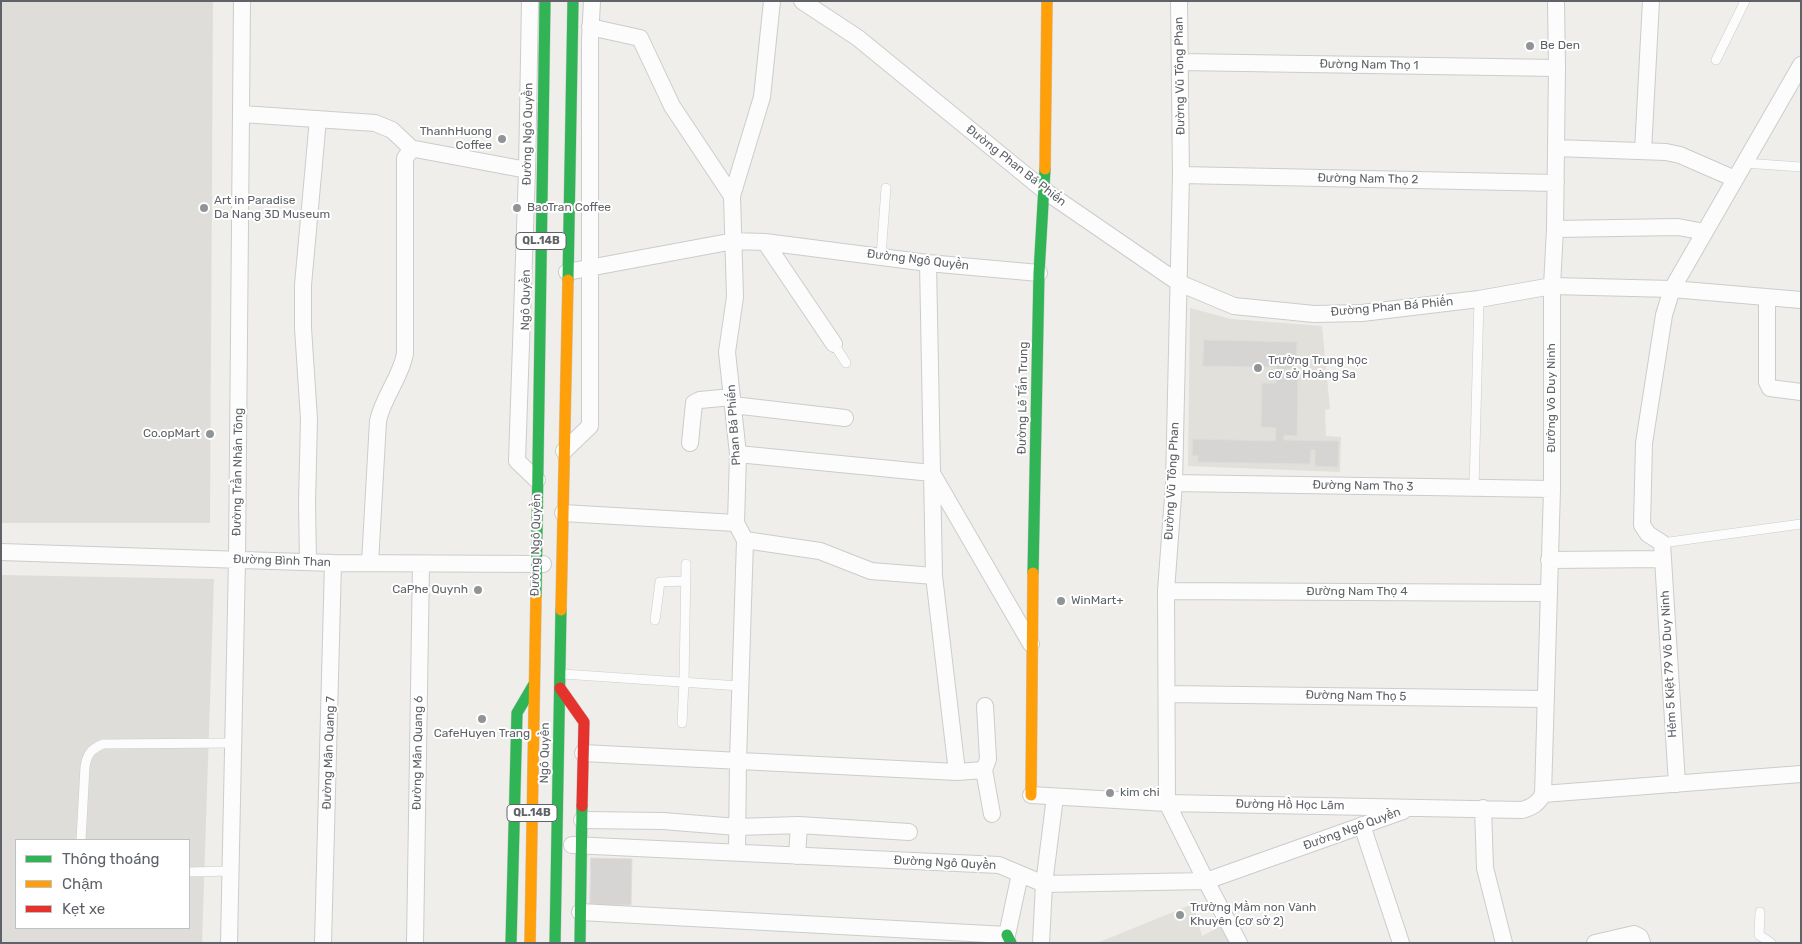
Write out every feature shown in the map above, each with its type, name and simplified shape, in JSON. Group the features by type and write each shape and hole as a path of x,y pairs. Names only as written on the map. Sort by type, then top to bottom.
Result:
{"main road":[{"name":"Ngô Quyền","path":"537,480 544,1"},
{"name":"QL.14B","path":"562,564 573,1"},
{"name":"Đường Lê Tấn Trung","path":"1031,796 1039,273 1045,191 1047,1"},
{"name":"Đường Ngô Quyền","path":"511,943 517,713 534,684 537,480"},
{"name":"Ngô Quyền","path":"555,943 562,564"},
{"name":"Ngô Quyền","path":"530,943 534,684"},
{"path":"560,688 584,722 580,943"}],"street":[{"name":"Đường Trần Nhân Tông","path":"229,943 237,560 242,1"},
{"name":"Đường Ngô Quyền","path":"530,1 527,170 517,460 537,480"},
{"path":"564,451 590,426 590,28 592,1"},
{"name":"Phan Bá Phiến","path":"737,852 745,540 736,523 738,454 727,352 735,297 732,196 762,97 772,1"},
{"name":"Đường Phan Bá Phiến","path":"802,1 858,38 1045,191 1179,284 1234,306 1314,314 1362,313 1478,299 1552,286 1672,289 1801,300"},
{"name":"Đường Vũ Tông Phan","path":"1179,1 1181,175 1174,483 1166,591 1167,803 1239,943"},
{"name":"Đường Võ Duy Ninh","path":"1543,794 1552,489 1552,286 1556,183 1556,1"},
{"path":"1643,150 1651,1"},
{"path":"590,28 640,38 672,106 732,196"},
{"name":"Đường Nam Thọ 1","path":"1180,62 1557,68"},
{"path":"1663,551 1642,525 1644,443 1664,315 1672,289 1801,65"},
{"path":"242,114 375,123 384,125 399,135 412,148 527,170"},
{"path":"308,562 308,411 303,328 303,285 318,119"},
{"path":"370,563 378,421 384,402 399,376 405,354 406,158 412,148"},
{"path":"1556,148 1666,152 1680,155 1735,179"},
{"name":"Đường Nam Thọ 2","path":"1181,175 1556,183"},
{"path":"1555,229 1678,227 1705,232"},
{"name":"Đường Ngô Quyền","path":"567,272 734,241 765,242 928,263 1039,273"},
{"path":"765,242 834,344"},
{"path":"928,263 934,576 956,772"},
{"path":"1768,297 1766,382 1770,388 1801,392"},
{"path":"690,443 694,403 700,400 733,401 845,418"},
{"path":"738,454 932,473"},
{"path":"932,473 1032,646"},
{"name":"Đường Nam Thọ 3","path":"1174,483 1552,489"},
{"path":"563,512 736,523"},
{"path":"745,540 820,551 872,571 934,576"},
{"path":"1549,560 1663,551"},
{"name":"Hẻm 5 Kiệt 79 Võ Duy Ninh","path":"1663,551 1677,784"},
{"name":"Đường Bình Than","path":"1,552 333,563 562,564"},
{"name":"Đường Mân Quang 7","path":"323,943 333,563"},
{"name":"Đường Mân Quang 6","path":"415,943 421,564"},
{"name":"Đường Nam Thọ 4","path":"1166,591 1548,593"},
{"name":"Đường Nam Thọ 5","path":"1167,694 1545,698"},
{"path":"985,706 988,759 984,770 992,814"},
{"path":"583,753 956,772 984,770"},
{"path":"1543,794 1801,774"},
{"name":"Đường Hồ Học Lãm","path":"1031,796 1167,803 1522,810 1539,801 1543,794"},
{"path":"1041,943 1044,884 1055,797"},
{"name":"Đường Ngô Quyền","path":"557,845 999,865 1044,884 1206,881 1413,807"},
{"path":"1483,808 1485,868 1504,943"},
{"path":"582,820 662,821 737,828 799,825 909,832"},
{"path":"659,849 662,821"},
{"path":"797,856 799,825"},
{"path":"1362,825 1401,943"},
{"path":"580,912 1009,939 1020,874"},
{"path":"1595,943 1634,934 1640,937 1642,943"}],"lane":[{"path":"1716,60 1745,1"},
{"path":"1744,163 1801,167"},
{"path":"881,256 886,188"},
{"path":"1474,488 1478,299"},
{"path":"834,344 846,363"},
{"path":"1663,551 1801,524"},
{"path":"682,723 686,564"},
{"path":"655,620 660,582 686,581"},
{"path":"560,674 740,686"},
{"path":"82,839 86,756 93,749 103,744 233,743"},
{"path":"190,872 230,871"},
{"path":"1760,912 1759,935 1771,943"}],"shaded area":[{"path":"1,1 213,1 210,523 1,523"},
{"name":"Trường Trung học cơ sở Hoàng Sa","path":"1190,308 1231,319 1322,326 1330,409 1325,410 1326,436 1341,437 1340,472 1188,466"},
{"path":"1,575 214,579 202,943 1,943"},
{"name":"Trường Mầm non Vành Khuyên (cơ sở 2)","path":"1193,904 1202,936 1221,926 1230,943 1097,943"}],"building":[{"path":"1204,340 1297,342 1296,369 1286,369 1286,374 1298,374 1297,436 1284,435 1284,440 1339,441 1338,467 1315,466 1315,450 1311,450 1310,464 1198,462 1198,456 1192,456 1193,439 1275,441 1276,428 1261,427 1262,383 1276,383 1276,367 1203,366"},
{"path":"591,858 632,859 631,905 590,905"}],"traffic: fast":[{"path":"536,596 545,1"},
{"path":"568,280 573,1"},
{"path":"1033,573 1039,273 1045,169"},
{"path":"555,943 561,610"},
{"path":"511,943 517,713 534,684"},
{"path":"580,943 582,806"},
{"path":"1007,935 1011,943"}],"traffic: slow":[{"path":"1045,169 1047,1"},
{"path":"561,610 568,280"},
{"path":"1031,795 1033,573"},
{"path":"530,943 536,596"}],"traffic: jam":[{"path":"560,688 584,722 582,806"}],"place":[{"name":"Be Den","path":"1530,46"},
{"name":"ThanhHuong Coffee","path":"502,139"},
{"name":"Art in Paradise Da Nang 3D Museum","path":"204,208"},
{"name":"BaoTran Coffee","path":"517,208"},
{"name":"Trường Trung học cơ sở Hoàng Sa","path":"1258,368"},
{"name":"Co.opMart","path":"210,434"},
{"name":"CaPhe Quynh","path":"478,590"},
{"name":"WinMart+","path":"1061,601"},
{"name":"CafeHuyen Trang","path":"482,719"},
{"name":"kim chi","path":"1110,793"},
{"name":"Trường Mầm non Vành Khuyên (cơ sở 2)","path":"1180,915"}]}
